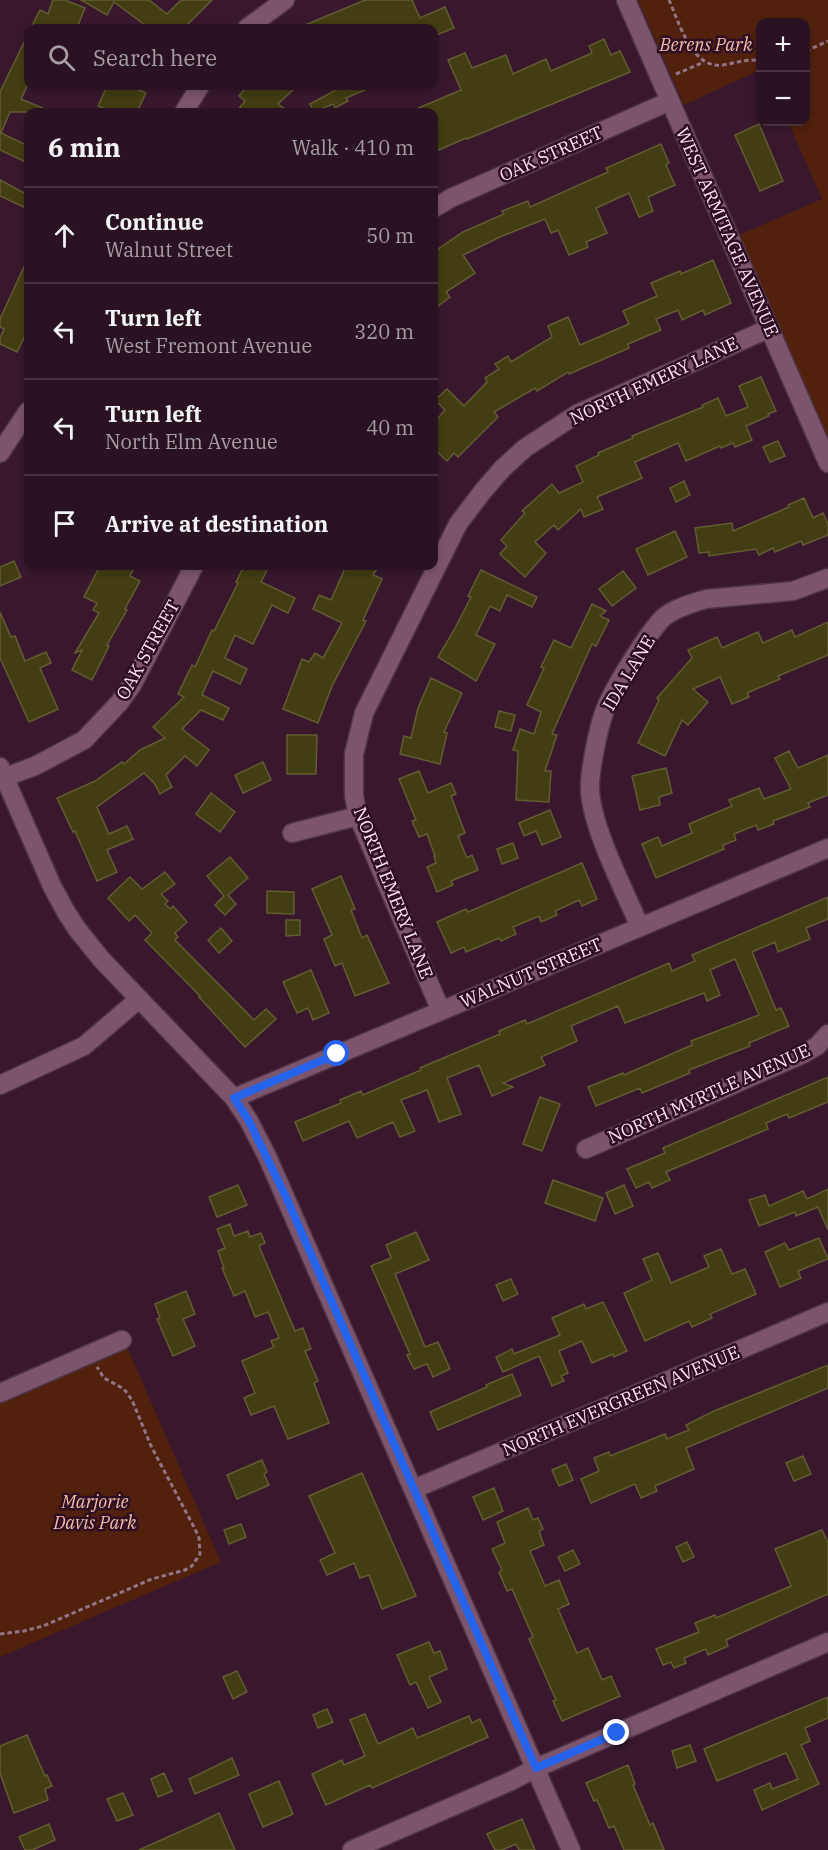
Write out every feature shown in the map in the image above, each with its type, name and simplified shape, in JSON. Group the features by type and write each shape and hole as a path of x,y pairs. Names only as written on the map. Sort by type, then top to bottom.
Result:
{"street":[{"path":"252,24 285,0"},
{"name":"WEST ARMITAGE AVENUE","path":"626,0 828,463"},
{"path":"186,108 198,90"},
{"name":"OAK STREET","path":"438,206 670,101"},
{"name":"NORTH EMERY LANE","path":"438,564 458,524 503,468 525,448 577,414 770,328"},
{"path":"0,453 24,417"},
{"name":"OAK STREET","path":"1,774 35,765 84,740 119,703 132,685 192,570"},
{"name":"NORTH EMERY LANE","path":"435,570 364,713 354,754 354,796 358,816 441,1011"},
{"name":"IDA LANE","path":"640,927 597,826 590,791 590,779 604,712 635,656 665,617 693,603 793,591 828,578"},
{"path":"1,774 66,912 102,960 234,1098 249,1121 272,1166 571,1850"},
{"path":"292,833 358,816"},
{"name":"WALNUT STREET","path":"234,1098 828,848"},
{"path":"0,1085 84,1046 139,999"},
{"name":"NORTH MYRTLE AVENUE","path":"586,1149 803,1054 817,1046 828,1034"},
{"name":"NORTH EVERGREEN AVENUE","path":"414,1489 828,1312"},
{"path":"0,1393 123,1340"},
{"path":"352,1850 828,1642"}],"path":[{"path":"669,0 691,45 704,62 712,66 756,60"},
{"path":"810,49 828,41"},
{"path":"661,80 704,62"},
{"path":"0,1634 43,1626 152,1579 185,1570 192,1566 200,1554 199,1538 151,1446 132,1400 124,1389 104,1378 90,1354"}],"green space":[{"name":"Berens Park","path":"638,0 828,0 828,437 739,235 822,199 790,126 810,126 810,18 756,18 756,72 684,105"},
{"name":"Marjorie Davis Park","path":"127,1347 221,1562 0,1657 0,1402"}],"building":[{"path":"53,0 65,0 85,8 79,24 33,24 40,10 48,14"},
{"path":"81,0 149,0 167,14 181,0 212,0 188,24 144,24 114,2 107,15"},
{"path":"365,0 412,0 420,18 445,7 454,28 438,34 438,24 308,24"},
{"path":"604,39 611,55 620,51 630,72 438,150 438,108 418,108 461,90 448,60 465,53 472,68 506,55 513,74 546,59 551,71 592,53 589,46"},
{"path":"24,42 25,90 21,99 42,108 24,108 24,112 10,112 1,133 24,144 24,161 0,150 0,92"},
{"path":"105,90 139,90 146,93 139,108 98,106"},
{"path":"244,90 293,90 278,104 284,108 239,108 245,101 239,96"},
{"path":"336,90 365,90 346,98 348,101 335,108 333,104 324,108 312,108 310,104"},
{"path":"756,125 760,126 783,181 760,191 735,135"},
{"path":"661,144 669,163 666,165 675,185 648,197 653,211 639,217 629,193 596,208 607,233 586,242 588,247 569,255 558,230 551,233 545,219 463,255 475,273 446,292 450,297 438,306 438,249 463,232 504,214 502,211 528,201 530,207 608,172 606,168"},
{"path":"0,180 24,193 24,207 0,196"},
{"path":"713,260 731,303 705,315 703,310 682,320 678,310 656,319 661,330 628,344 629,348 569,374 568,372 537,391 535,388 494,412 498,417 458,457 454,453 447,461 438,453 438,418 445,410 438,403 438,397 447,389 464,406 487,382 485,378 499,369 495,364 508,356 511,362 552,337 548,326 568,317 580,345 629,324 623,311 657,296 651,283 680,271 681,274"},
{"path":"24,267 24,338 17,352 0,344 4,329 0,327 0,319"},
{"path":"761,377 776,411 746,426 752,440 735,447 733,443 721,448 720,446 686,461 678,443 635,462 642,478 597,497 603,509 584,517 581,509 558,530 554,525 535,542 546,553 525,577 500,554 507,546 501,540 525,513 522,511 552,484 559,493 583,482 576,466 599,455 598,453 633,438 632,436 703,407 702,405 718,398 726,416 748,407 739,386"},
{"path":"778,441 785,456 770,462 763,447"},
{"path":"684,481 690,495 676,502 670,488"},
{"path":"804,498 813,518 823,513 828,524 828,535 803,545 801,541 775,552 773,548 759,555 756,549 709,556 709,552 699,553 695,528 732,523 733,531 789,507 788,505"},
{"path":"675,531 687,557 648,575 636,549"},
{"path":"14,561 21,577 0,586 0,567"},
{"path":"98,570 133,570 130,576 140,581 92,680 72,670 82,650 75,653 99,613 93,610 97,603 84,597"},
{"path":"242,570 267,570 261,582 295,598 288,613 272,605 253,644 235,635 225,658 247,669 240,684 213,671 202,695 229,708 223,720 201,710 182,729 209,750 197,766 185,756 166,775 172,787 160,794 154,783 144,773 97,807 109,834 127,826 133,839 107,850 117,872 97,881 75,831 73,832 57,798 95,781 122,762 124,764 140,750 165,738 153,727 184,697 178,694 192,665 195,667 212,630 214,631 238,583 236,582"},
{"path":"344,570 376,570 373,575 382,579 363,620 366,621 332,686 318,723 283,709 302,659 309,662 315,653 323,658 342,623 313,609 319,595 331,600"},
{"path":"481,570 537,597 532,607 507,595 500,611 490,606 476,635 495,644 476,681 438,657 471,597 468,596"},
{"path":"623,571 636,588 612,606 599,589"},
{"path":"592,604 606,611 600,616 609,620 596,646 592,644 552,734 557,735 545,771 551,771 549,802 516,800 518,751 513,750 520,729 534,734 541,712 527,705 544,668 541,667 554,640 571,648"},
{"path":"0,612 11,637 15,636 25,661 46,652 51,663 40,668 58,709 29,722 0,658"},
{"path":"828,622 828,655 778,676 780,679 747,693 749,697 732,704 720,677 693,689 708,702 688,725 682,720 665,756 638,743 659,700 657,698 692,658 688,650 717,637 722,648 758,632 763,643 792,630 795,637"},
{"path":"431,678 462,693 444,732 447,733 440,764 400,754 404,736 411,738 418,708"},
{"path":"499,711 515,715 511,731 495,727"},
{"path":"287,735 317,735 316,774 287,774"},
{"path":"789,751 798,768 828,755 828,795 808,803 810,807 773,821 774,824 758,830 756,825 734,834 736,840 723,845 724,849 656,878 642,844 658,837 662,846 692,833 689,824 732,806 729,800 759,788 764,799 791,789 775,758"},
{"path":"263,762 271,780 243,793 235,775"},
{"path":"666,768 672,793 659,797 660,805 640,810 632,776"},
{"path":"419,771 428,793 451,783 456,794 451,796 465,833 458,836 467,858 472,855 478,870 451,881 453,885 437,892 427,867 436,863 435,856 427,834 419,837 412,821 416,820 399,779"},
{"path":"211,793 235,812 220,832 196,814"},
{"path":"550,810 561,837 542,845 536,831 524,836 519,823"},
{"path":"513,843 518,858 502,864 497,849"},
{"path":"230,857 248,878 228,895 236,904 225,915 215,905 224,896 207,876"},
{"path":"582,863 597,899 582,906 579,900 555,911 557,915 541,922 539,916 513,927 516,934 501,941 499,938 466,952 464,947 451,953 437,922 466,909 468,912"},
{"path":"165,872 175,884 161,894 168,901 165,904 170,909 173,906 187,922 175,933 178,937 175,940 254,1020 266,1009 276,1019 245,1047 200,996 145,940 152,933 135,915 129,921 108,898 130,877 142,889"},
{"path":"341,876 355,909 351,910 362,938 367,935 389,983 355,996 342,963 335,966 324,939 332,935 312,889"},
{"path":"267,891 294,892 294,914 267,913"},
{"path":"828,897 828,919 806,928 810,939 778,952 775,942 752,952 776,1010 781,1008 789,1026 749,1043 750,1046 689,1070 690,1073 642,1093 640,1088 596,1106 588,1087 623,1073 624,1075 692,1045 691,1041 759,1015 735,959 710,970 720,995 707,1001 704,993 625,1023 618,1006 571,1026 577,1041 541,1057 545,1065 503,1083 513,1087 492,1096 479,1065 447,1078 461,1114 439,1122 427,1090 401,1100 415,1131 400,1137 393,1122 357,1138 349,1121 303,1141 295,1122 341,1103 340,1100 361,1091 363,1095 500,1034 499,1031 525,1020 527,1024 669,963 672,971 695,961 692,955"},
{"path":"286,920 300,920 300,935 286,936"},
{"path":"221,928 232,941 219,953 208,940"},
{"path":"311,970 329,1013 313,1020 308,1008 297,1013 283,982"},
{"path":"828,1077 828,1102 789,1118 787,1114 766,1123 768,1129 666,1172 670,1180 652,1188 649,1182 636,1188 627,1169 665,1153 663,1148"},
{"path":"540,1097 560,1104 542,1151 523,1144"},
{"path":"553,1180 603,1198 595,1221 545,1203"},
{"path":"238,1185 247,1205 217,1217 209,1197"},
{"path":"624,1185 633,1206 615,1214 606,1193"},
{"path":"828,1189 828,1230 818,1207 796,1216 795,1212 759,1226 749,1200 765,1195 769,1206 803,1191 807,1199"},
{"path":"230,1224 234,1236 248,1231 250,1237 261,1233 265,1243 259,1246 295,1331 303,1328 311,1349 305,1351 318,1381 314,1383 329,1423 288,1439 274,1406 251,1415 244,1398 255,1393 242,1361 274,1347 271,1341 279,1338 268,1312 255,1317 245,1291 234,1296 222,1268 224,1268 218,1251 225,1248 217,1229"},
{"path":"416,1232 429,1260 395,1274 425,1347 438,1342 450,1369 433,1377 427,1364 414,1369 407,1355 410,1354 371,1266 391,1258 386,1245"},
{"path":"819,1238 828,1259 798,1271 801,1278 780,1287 765,1252 785,1243 789,1250"},
{"path":"721,1249 732,1274 745,1269 756,1294 710,1314 712,1318 692,1327 689,1321 645,1341 624,1293 652,1280 643,1259 658,1253 671,1283 709,1267 704,1256"},
{"path":"511,1279 518,1294 503,1301 496,1285"},
{"path":"186,1291 195,1314 183,1319 195,1346 173,1356 157,1319 160,1318 155,1304"},
{"path":"603,1302 627,1351 592,1363 582,1341 559,1351 568,1373 561,1376 564,1381 552,1386 539,1356 503,1372 496,1357 512,1349 514,1354 560,1335 552,1318 584,1304 586,1309"},
{"path":"828,1365 828,1388 686,1448 694,1469 655,1486 657,1491 641,1498 635,1484 591,1503 581,1479 599,1471 594,1458 609,1452 610,1456 665,1434 667,1439 689,1430 686,1425 714,1411"},
{"path":"512,1374 521,1395 438,1430 430,1412"},
{"path":"803,1456 811,1474 794,1481 786,1463"},
{"path":"262,1460 267,1472 264,1474 269,1485 237,1499 227,1475"},
{"path":"566,1464 573,1480 559,1486 552,1470"},
{"path":"362,1473 416,1596 382,1609 369,1575 360,1578 354,1563 327,1575 320,1560 335,1553 309,1496"},
{"path":"494,1488 503,1511 483,1520 473,1497"},
{"path":"528,1508 533,1520 538,1518 543,1529 539,1531 544,1545 530,1551 545,1586 559,1580 569,1604 558,1609 577,1653 588,1648 602,1680 611,1676 620,1696 562,1721 553,1701 556,1700 529,1639 533,1637 512,1589 507,1591 499,1572 502,1570 492,1549 505,1543 497,1522"},
{"path":"241,1524 246,1537 229,1544 224,1530"},
{"path":"822,1530 828,1543 828,1594 726,1640 728,1646 708,1655 706,1649 684,1658 686,1663 674,1668 671,1662 663,1665 656,1649 699,1632 695,1623 715,1615 716,1618 791,1586 775,1549"},
{"path":"687,1542 694,1557 683,1562 676,1547"},
{"path":"573,1550 580,1564 565,1571 558,1557"},
{"path":"429,1642 434,1653 440,1651 447,1669 429,1677 441,1702 428,1708 416,1682 410,1685 397,1655"},
{"path":"237,1671 247,1692 233,1699 223,1677"},
{"path":"828,1697 828,1718 805,1728 810,1741 801,1745 819,1784 762,1810 754,1790 770,1783 772,1789 798,1779 786,1753 717,1781 704,1749"},
{"path":"327,1709 333,1722 318,1728 313,1715"},
{"path":"365,1714 378,1744 413,1728 417,1738 469,1716 472,1723 480,1719 488,1737 372,1788 370,1785 326,1805 312,1774 342,1760 344,1765 365,1756 350,1720"},
{"path":"27,1735 45,1776 47,1775 52,1786 45,1789 48,1800 14,1813 0,1773 0,1746"},
{"path":"690,1745 696,1761 677,1768 672,1751"},
{"path":"232,1758 239,1775 195,1794 189,1779"},
{"path":"628,1765 635,1784 633,1785 650,1825 653,1823 664,1850 624,1850 614,1826 609,1828 597,1800 594,1801 586,1783"},
{"path":"164,1773 172,1791 158,1797 151,1779"},
{"path":"279,1781 293,1814 263,1827 249,1794"},
{"path":"123,1793 133,1815 117,1821 107,1799"},
{"path":"219,1813 235,1850 139,1850 199,1823"},
{"path":"522,1819 535,1850 519,1850 516,1844 502,1850 495,1850 487,1834"},
{"path":"49,1824 55,1840 32,1850 25,1850 19,1837"}],"route":[{"path":"337,1054 234,1098 249,1121 286,1197 536,1768 617,1733"}]}
